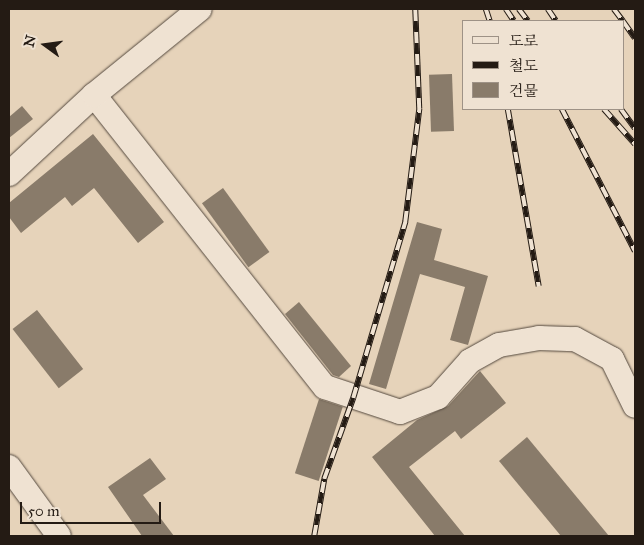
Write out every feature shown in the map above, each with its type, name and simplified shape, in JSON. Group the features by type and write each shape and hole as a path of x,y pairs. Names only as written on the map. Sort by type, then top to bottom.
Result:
{"street":[{"path":"9,174 94,96 200,9"},
{"path":"94,96 325,387 400,412 438,397 470,361 499,345 539,338 575,339 612,359 635,406"},
{"path":"9,467 59,536"}],"building":[{"path":"452,74 454,131 431,132 429,75"},
{"path":"22,106 33,119 9,138 9,117"},
{"path":"93,134 164,222 138,243 94,188 72,206 65,197 21,233 9,217 9,203"},
{"path":"223,188 269,252 248,267 202,203"},
{"path":"417,222 442,229 434,260 488,276 468,345 450,340 465,287 420,274 386,389 369,384"},
{"path":"299,302 351,366 339,377 333,375 285,314"},
{"path":"37,310 83,369 59,388 13,329"},
{"path":"480,371 506,403 461,439 455,431 409,467 465,536 435,536 372,457 417,420 448,406"},
{"path":"319,399 343,407 319,481 295,473"},
{"path":"527,437 609,536 561,536 499,461"},
{"path":"150,458 166,479 143,495 174,536 142,536 108,487"}],"railway":[{"path":"314,536 324,479 353,398 405,222 419,109 415,9"},
{"path":"486,9 490,20"},
{"path":"506,9 513,20"},
{"path":"519,9 527,20"},
{"path":"548,9 555,20"},
{"path":"614,9 622,20"},
{"path":"624,22 635,38"},
{"path":"508,110 539,286"},
{"path":"563,110 635,251"},
{"path":"605,110 635,144"},
{"path":"622,110 635,128"}]}
